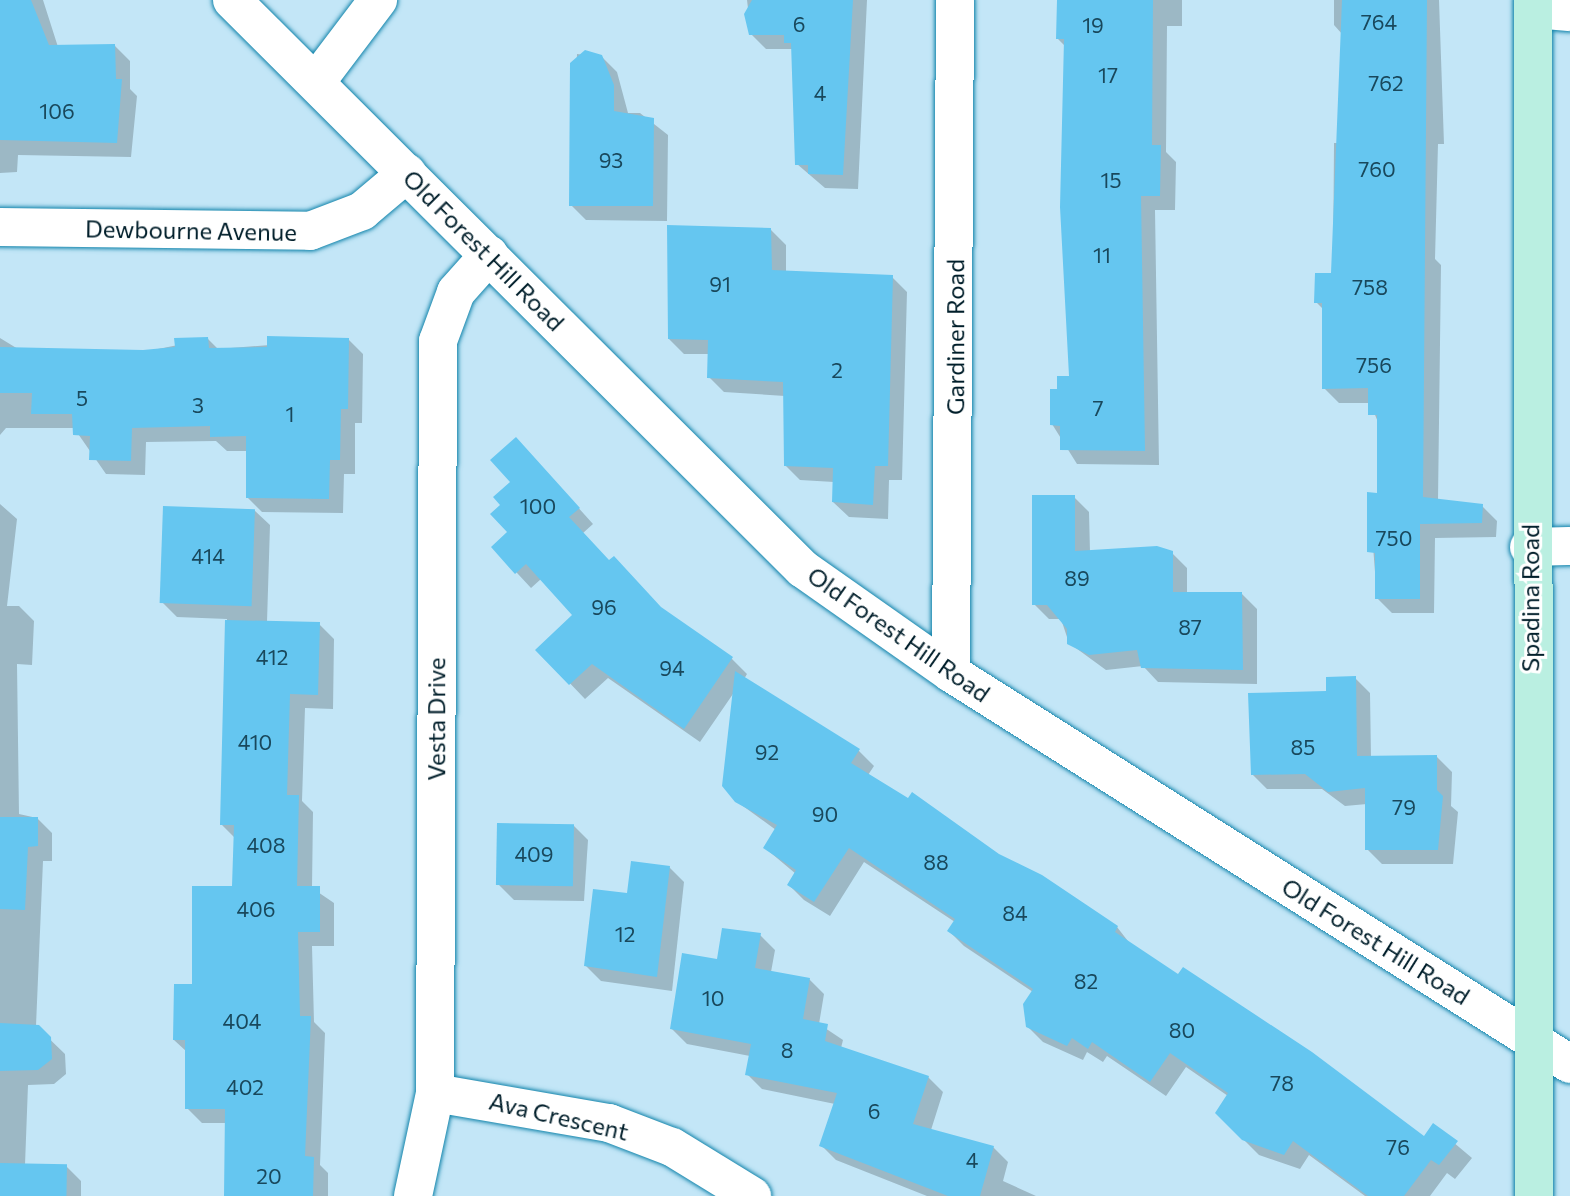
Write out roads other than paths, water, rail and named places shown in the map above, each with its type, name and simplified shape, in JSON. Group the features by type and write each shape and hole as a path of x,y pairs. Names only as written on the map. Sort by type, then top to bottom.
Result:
{"street":[{"name":"Old Forest Hill Road","path":"232,0 803,569 951,673 1570,1064"},
{"path":"316,82 378,0"},
{"name":"Gardiner Road","path":"951,673 955,0"},
{"name":"Spadina Road","path":"1534,1196 1530,1038 1529,547 1546,7"},
{"name":"Dewbourne Avenue","path":"0,227 310,231 362,211 407,173"},
{"name":"Vesta Drive","path":"413,1196 435,1093 438,341 456,292 489,255"},
{"path":"1529,547 1570,546"},
{"name":"Ava Crescent","path":"435,1093 609,1123 672,1147 752,1196"}]}
